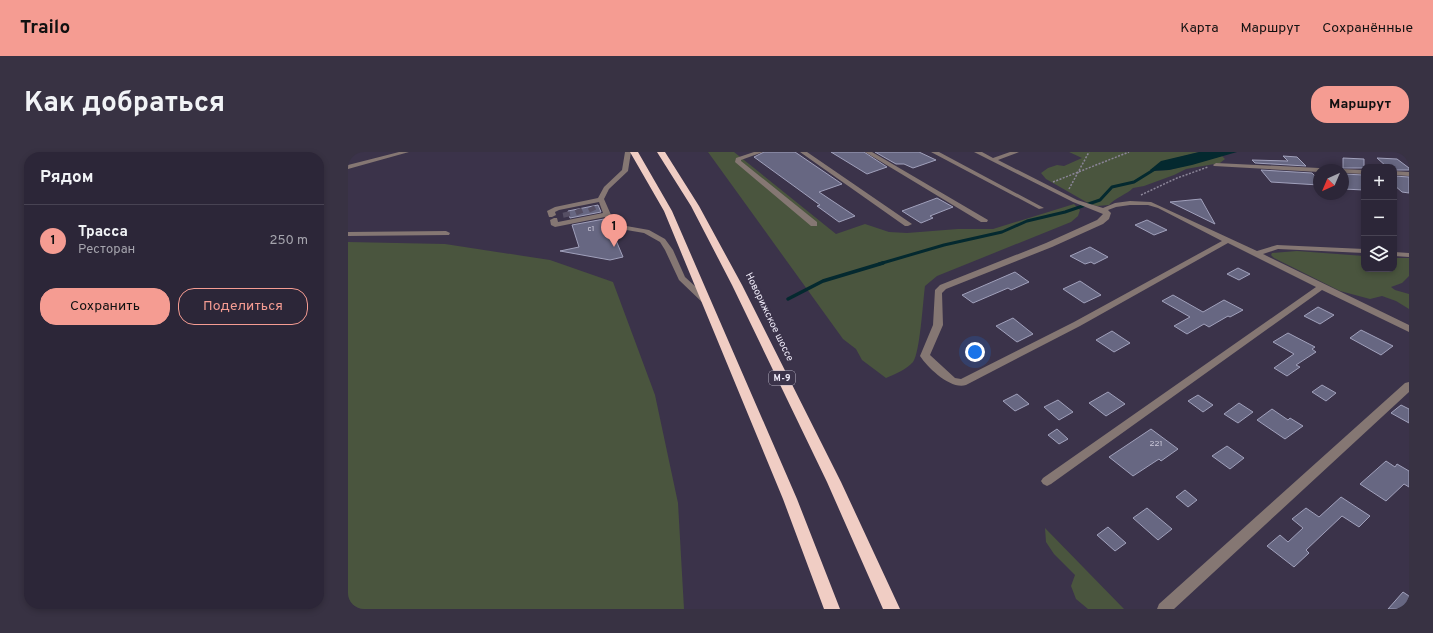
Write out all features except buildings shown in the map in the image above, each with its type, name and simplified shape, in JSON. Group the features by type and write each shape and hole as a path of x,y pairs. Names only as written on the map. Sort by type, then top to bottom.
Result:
{"highway":[{"path":"634,152 668,211 790,499 832,609"},
{"name":"Новорижское шоссе","path":"661,152 695,206 737,285 834,482 892,609"}],"street":[{"path":"348,167 406,152"},
{"path":"608,214 592,209 579,212 566,214 551,211 555,225 566,214 592,209 602,199 606,188 625,171 628,152"},
{"path":"760,152 738,159 738,162 814,224"},
{"path":"803,152 908,224"},
{"path":"868,152 984,220"},
{"path":"934,152 1041,208"},
{"path":"977,152 1078,202 1103,210 1107,213 1100,222 1049,245 943,287 938,292 938,325 926,356 952,381 962,383 1077,324 1229,240"},
{"path":"993,160 1016,152"},
{"path":"1216,165 1313,170"},
{"path":"1349,171 1361,172"},
{"path":"1397,173 1409,174"},
{"path":"602,199 612,225 620,228 644,231 657,235 664,241 669,248 681,278 706,302"},
{"path":"1103,210 1115,205 1130,203 1149,203 1160,207 1409,329"},
{"path":"348,234 446,233"},
{"path":"1256,254 1277,247 1361,251"},
{"path":"1397,254 1409,255"},
{"path":"1047,481 1322,286"},
{"path":"1164,609 1409,386"}],"path":[{"path":"1078,202 1069,188 1089,152"},
{"path":"1044,185 1129,152"},
{"path":"1149,203 1140,196 1142,194 1177,178 1216,165"}],"shaded area":[{"path":"708,152 734,152 836,234 865,224 889,232 907,233 958,229 993,229 1074,204 1080,210 1078,216 1071,222 937,276 925,286 918,348 913,362 900,372 886,378 862,360 856,349 843,339"},
{"path":"1069,152 1199,152 1180,157 1151,171 1169,170 1222,156 1225,159 1220,163 1186,169 1144,186 1133,188 1109,205 1097,206 1088,203 1046,179 1041,173 1048,168 1057,165 1064,166 1082,158"},
{"path":"1199,152 1237,152 1169,170 1150,170 1161,161"},
{"path":"348,242 445,244 550,260 613,282 655,395 678,503 684,609 348,609"},
{"path":"1297,251 1361,256 1361,272 1397,272 1397,258 1409,258 1409,276 1402,283 1391,287 1395,290 1409,294 1409,309 1396,301 1382,296 1370,299 1340,291 1274,258 1271,255 1272,253"},
{"path":"1045,528 1124,609 1088,609 1076,599 1071,586 1075,575 1054,554 1046,542"}],"waterway":[{"path":"879,264 944,245 1002,232 1027,221 1065,212 1100,200 1112,187 1134,182 1155,169"},
{"path":"788,299 823,281 883,263"}],"tunnel":[{"path":"591,207 593,211"},
{"path":"578,209 580,214"},
{"path":"566,212 567,217"}],"place":[{"name":"Трасса","path":"614,247"}]}
